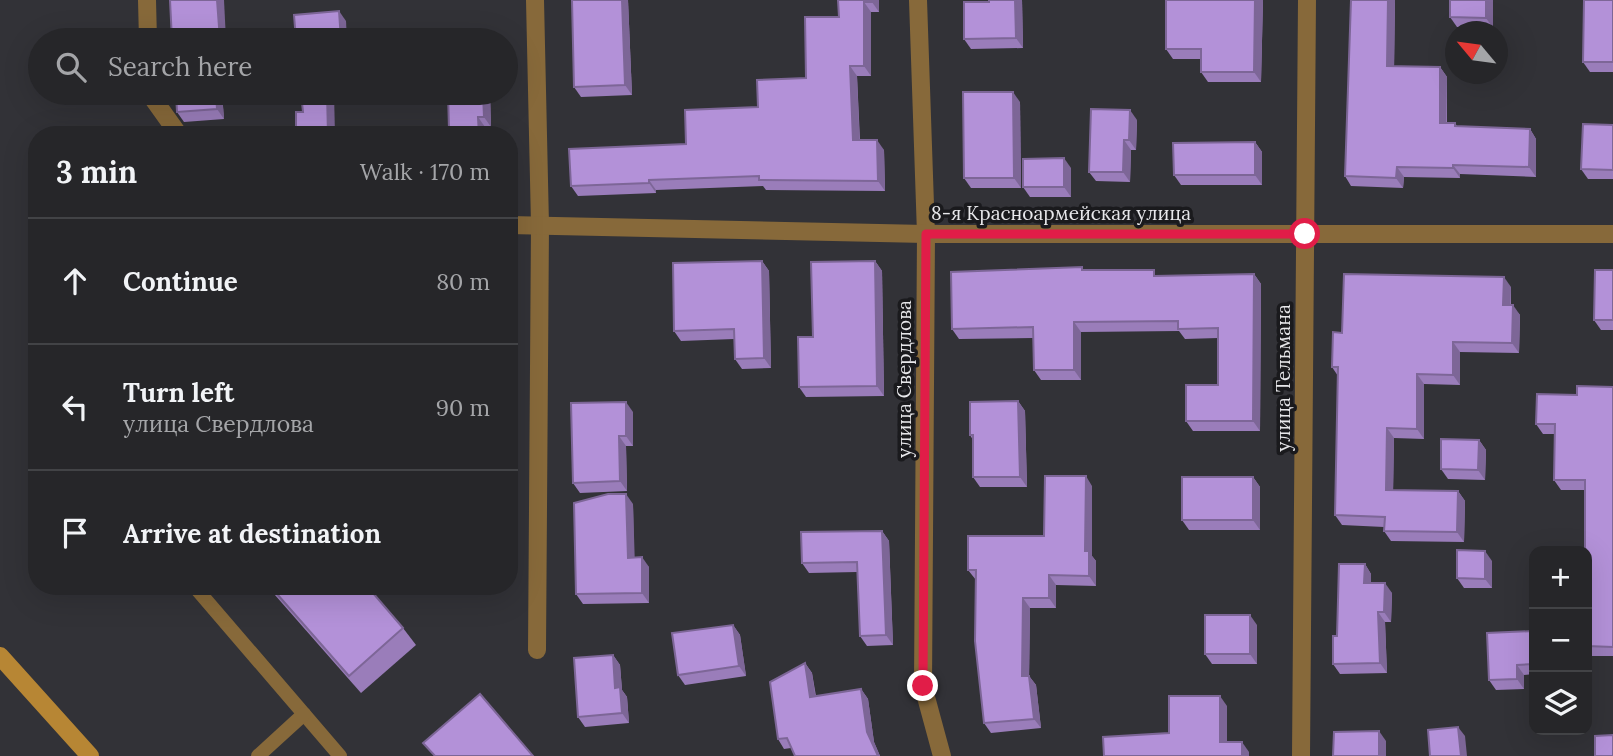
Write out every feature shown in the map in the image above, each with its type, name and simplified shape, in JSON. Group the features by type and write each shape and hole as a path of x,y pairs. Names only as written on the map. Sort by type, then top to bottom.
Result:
{"main road":[{"path":"0,656 90,756"}],"street":[{"path":"148,0 148,28"},
{"path":"536,0 540,225 537,650"},
{"name":"улица Свердлова","path":"918,0 926,234 923,686 942,756"},
{"name":"улица Тельмана","path":"1301,756 1307,0"},
{"path":"159,105 173,126"},
{"name":"8-я Красноармейская улица","path":"518,225 926,234 1613,234"}],"lane":[{"path":"202,595 340,756"},
{"path":"258,756 304,714"}],"building":[{"path":"170,0 217,0 219,28 171,28"},
{"path":"572,0 622,0 625,85 574,87"},
{"path":"838,0 872,0 864,2 864,66 850,66 853,140 877,140 878,181 759,180 759,176 571,186 569,149 686,144 685,110 758,107 757,80 806,78 805,17 839,17"},
{"path":"1015,0 1016,38 964,39 964,2"},
{"path":"1166,0 1255,0 1254,72 1201,72 1201,49 1166,49"},
{"path":"1351,0 1388,0 1387,66 1440,67 1440,123 1530,129 1529,167 1397,167 1396,178 1345,176"},
{"path":"1450,0 1486,0 1486,18 1450,17"},
{"path":"1584,0 1613,0 1613,62 1583,62"},
{"path":"339,11 340,28 295,28 294,15"},
{"path":"963,92 1013,92 1014,178 964,178"},
{"path":"177,105 217,105 217,109 177,112"},
{"path":"302,105 327,105 328,126 296,126 296,112 303,112"},
{"path":"448,105 484,105 484,117 478,117 478,126 449,126"},
{"path":"1091,109 1130,110 1129,140 1124,140 1123,172 1089,172"},
{"path":"1583,124 1613,125 1613,170 1581,169"},
{"path":"1255,142 1255,175 1174,175 1173,143"},
{"path":"1064,158 1064,187 1023,187 1023,159"},
{"path":"762,261 764,358 735,359 734,329 674,331 673,263"},
{"path":"875,261 877,386 799,387 798,337 813,337 811,262"},
{"path":"1082,267 1082,270 1154,270 1154,276 1254,274 1253,421 1186,421 1186,385 1218,385 1218,328 1178,329 1178,321 1074,322 1074,370 1034,370 1033,327 952,329 951,272"},
{"path":"1595,270 1613,270 1613,320 1594,320"},
{"path":"1344,274 1504,277 1503,305 1513,305 1512,343 1453,342 1453,375 1417,374 1417,429 1387,428 1386,490 1458,491 1457,532 1384,531 1385,517 1335,515 1338,367 1332,367 1333,332 1342,333"},
{"path":"1577,386 1613,387 1613,647 1592,646 1592,546 1585,546 1585,480 1554,480 1555,424 1536,424 1537,394 1577,395"},
{"path":"1018,401 1020,477 973,477 970,402"},
{"path":"626,402 626,436 619,436 620,481 573,483 571,403"},
{"path":"1441,439 1479,440 1478,470 1441,469"},
{"path":"1045,476 1086,476 1085,551 1089,551 1089,576 1049,575 1049,598 1023,598 1022,676 1029,676 1034,719 984,723 975,641 976,570 968,570 968,536 1044,536"},
{"path":"1182,477 1253,477 1253,520 1182,520"},
{"path":"608,494 626,494 628,558 642,557 642,593 576,594 574,503"},
{"path":"882,531 886,635 860,636 857,562 802,563 801,532"},
{"path":"1457,550 1485,551 1485,579 1457,578"},
{"path":"1339,564 1365,564 1364,583 1385,583 1384,612 1378,612 1380,663 1333,664 1333,636 1337,636"},
{"path":"278,595 375,595 403,628 349,676"},
{"path":"1205,615 1250,615 1250,654 1205,654"},
{"path":"733,625 739,666 678,675 672,633"},
{"path":"1529,631 1529,664 1517,665 1517,679 1489,680 1487,633"},
{"path":"613,655 615,688 620,687 622,713 578,717 574,658"},
{"path":"805,663 810,697 861,689 867,732 878,756 795,756 787,738 778,739 770,682"},
{"path":"480,694 533,756 435,756 423,743"},
{"path":"1169,696 1220,696 1220,742 1242,742 1242,756 1104,756 1103,737 1169,733"},
{"path":"1458,727 1461,756 1430,756 1428,730"},
{"path":"1379,731 1379,756 1333,756 1334,732"},
{"path":"1613,735 1613,756 1595,756 1595,736"}],"route":[{"path":"923,686 926,234 1305,234"}]}
